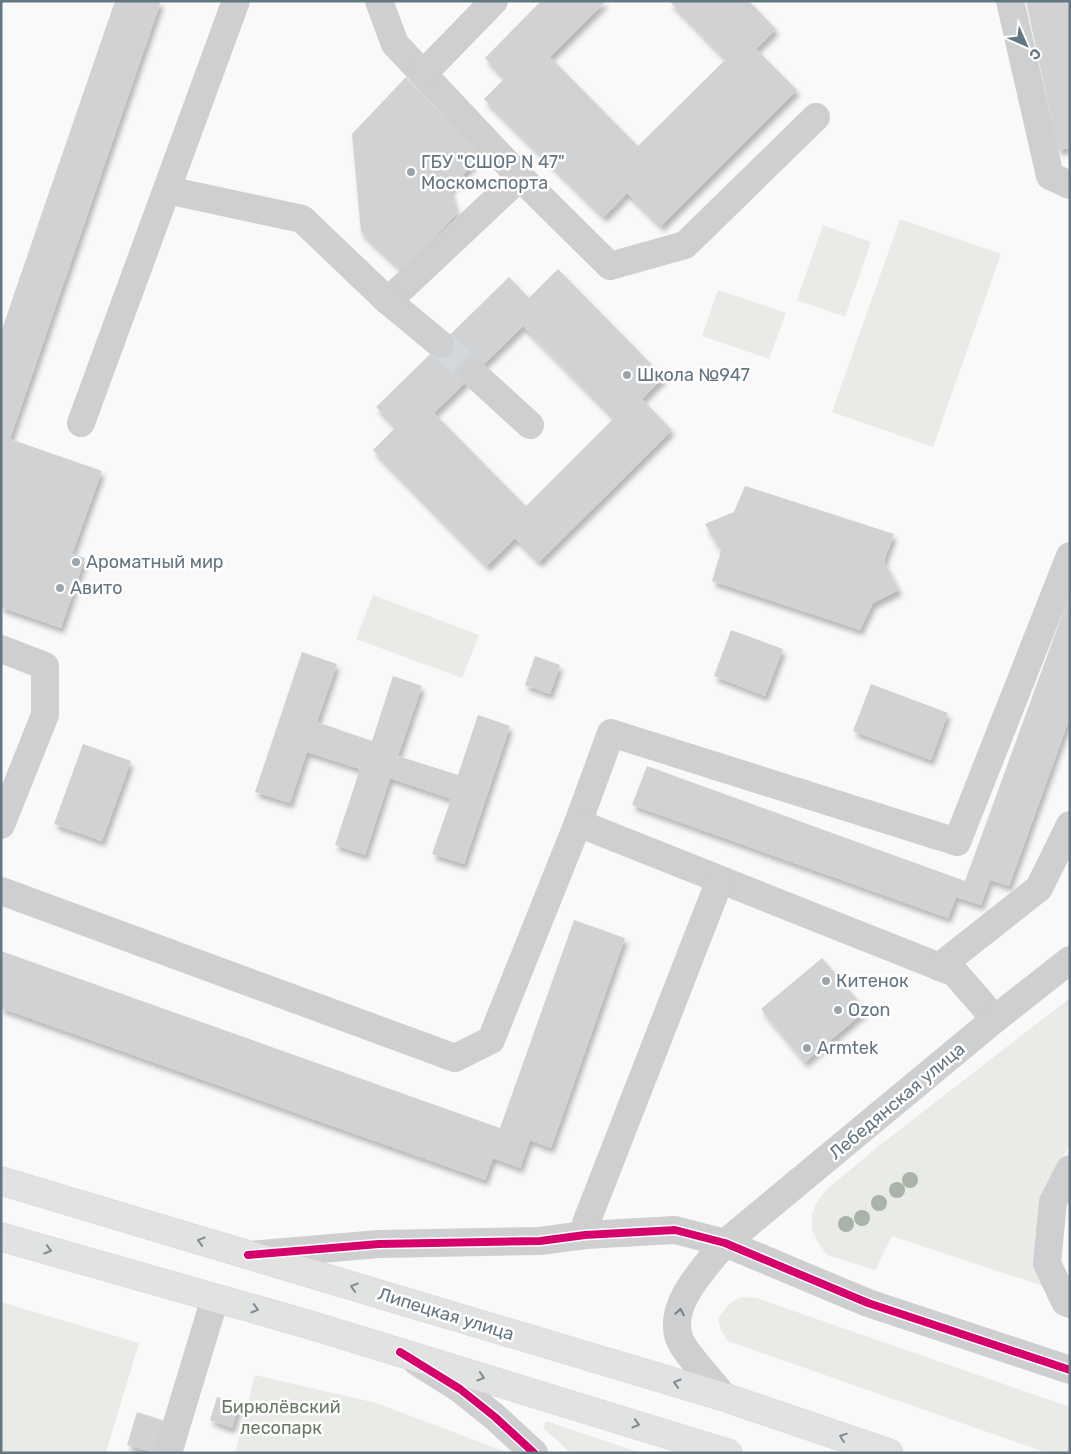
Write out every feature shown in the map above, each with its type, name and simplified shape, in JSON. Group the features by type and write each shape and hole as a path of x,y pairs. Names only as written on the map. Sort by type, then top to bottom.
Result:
{"main road":[{"name":"Липецкая улица","path":"1,1181 724,1397 889,1453"},
{"path":"1,1237 400,1352 728,1453"}],"street":[{"path":"81,423 236,1"},
{"path":"380,1 395,44 520,177 610,266 685,244 816,117"},
{"path":"423,74 494,1"},
{"path":"1010,1 1050,176 1070,185"},
{"path":"388,301 520,177"},
{"path":"167,190 302,218 388,301 440,344"},
{"path":"474,374 530,425"},
{"path":"1,891 455,1058 491,1040 578,823 611,733 957,842 1070,556"},
{"path":"1,649 45,666 45,715 1,825"},
{"path":"578,823 955,973 995,1020"},
{"path":"939,967 1039,888 1070,825"},
{"path":"585,1235 586,1223 720,880"},
{"name":"Лебедянская улица","path":"724,1397 682,1345 677,1328 681,1302 698,1276 725,1244 1070,960"},
{"path":"1070,1169 1053,1202 1047,1263 1065,1302 1070,1304"},
{"path":"248,1255 379,1244 540,1241 585,1235 675,1230 725,1244 868,1303 1070,1370"},
{"path":"168,1453 215,1298"},
{"path":"400,1352 460,1389 495,1417 534,1453"}],"green space":[{"path":"900,219 1001,254 933,447 832,412"},
{"path":"823,225 871,242 845,317 797,300"},
{"path":"718,290 786,313 769,359 702,336"},
{"path":"373,595 479,635 462,678 356,639"},
{"path":"1070,998 1070,1145 1055,1169 1046,1287 892,1236 875,1270 827,1255 812,1230 812,1215 815,1205 826,1190 880,1145"},
{"path":"741,1297 756,1298 1070,1407 1070,1453 1047,1453 728,1341 721,1331 718,1318 729,1304"},
{"path":"1,1302 139,1343 106,1452 108,1453 1,1453"},
{"name":"Бирюлёвский лесопарк","path":"255,1375 376,1403 505,1453 235,1453"},
{"path":"546,1421 641,1453 571,1453 543,1428"}],"building":[{"path":"115,1 161,1 10,439 102,471 72,554 85,558 61,628 1,607 1,332"},
{"path":"541,1 606,1 550,57 638,146 726,59 669,1 749,1 776,29 756,49 797,90 661,226 627,193 604,217 484,99 505,78 485,58"},
{"path":"1026,1 1070,1 1070,148 1058,150"},
{"name":"ГБУ \"СШОР N 47\" Москомспорта","path":"406,77 481,155 450,189 457,214 402,270 361,232 352,134"},
{"path":"558,269 664,377 642,399 672,430 539,562 515,538 487,566 373,450 396,427 376,407 509,277 529,298","holes":["523,326 614,418 526,506 434,413"]},
{"path":"745,486 894,534 884,561 899,590 873,603 860,630 712,581 721,551 705,524 734,512"},
{"path":"1070,593 1070,717 1009,886 990,880 981,905 956,897 948,918 632,805 647,766 965,881"},
{"path":"731,630 783,649 765,696 714,676"},
{"path":"302,652 337,664 317,722 372,741 393,676 422,686 398,756 458,775 478,715 510,726 464,864 432,854 451,799 390,778 365,855 335,845 360,769 307,752 290,803 255,792"},
{"path":"535,656 560,665 550,694 525,685"},
{"path":"871,684 948,713 931,760 853,731"},
{"path":"83,744 131,761 102,841 54,824"},
{"path":"574,920 625,938 551,1148 530,1140 520,1168 493,1158 485,1180 1,1008 1,951 500,1128"},
{"path":"822,958 866,1010 805,1062 761,1009"},
{"path":"217,1397 240,1404 232,1428 210,1420"},
{"path":"137,1412 165,1421 156,1453 127,1445"}],"tunnel":[{"path":"440,344 474,374"}],"cycle path":[{"path":"248,1255 379,1244 540,1241 585,1235 675,1230 725,1243 868,1303 1070,1370"},
{"path":"400,1352 460,1389 495,1417 534,1453"}],"place":[{"name":"ГБУ \"СШОР N 47\" Москомспорта","path":"411,172"},
{"name":"Школа №947","path":"627,375"},
{"name":"Ароматный мир","path":"76,562"},
{"name":"Авито","path":"60,588"},
{"name":"Китенок","path":"826,981"},
{"name":"Ozon","path":"838,1010"},
{"name":"Armtek","path":"807,1048"}]}
